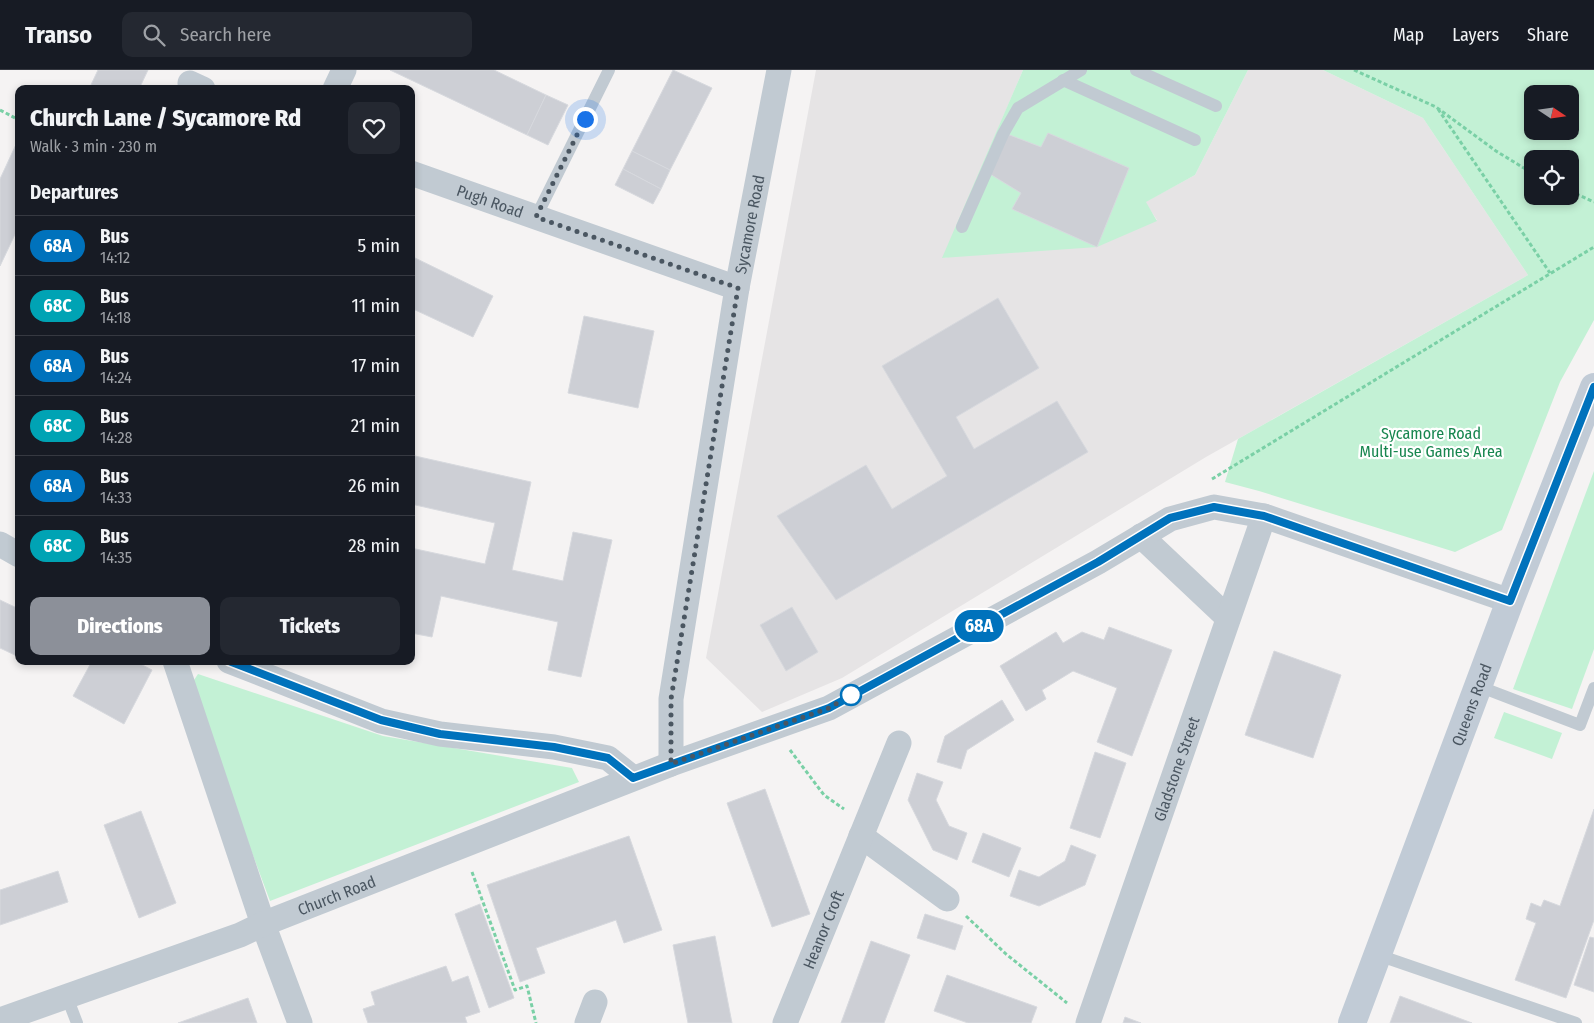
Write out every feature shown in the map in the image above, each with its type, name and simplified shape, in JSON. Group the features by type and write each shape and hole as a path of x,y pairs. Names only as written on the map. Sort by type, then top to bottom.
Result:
{"main road":[{"name":"Queens Road","path":"1352,1023 1510,601 1586,430 1594,388"}],"street":[{"path":"336,85 344,70"},
{"name":"Sycamore Road","path":"671,764 671,699 738,288 779,70"},
{"name":"Pugh Road","path":"415,174 738,288"},
{"name":"Church Road","path":"0,1020 240,935 263,924 633,778 829,708 1098,562 1170,518 1214,507 1264,516 1510,601"},
{"name":"Gladstone Street","path":"1088,1022 1264,516"},
{"path":"1142,536 1228,618"},
{"path":"0,544 15,553"},
{"path":"176,665 263,924 300,1023"},
{"path":"239,665 381,720 440,734 554,747 608,758 633,778"},
{"name":"Heanor Croft","path":"785,1023 899,743"},
{"path":"863,830 947,899"}],"lane":[{"path":"536,217 609,70"},
{"path":"962,227 1011,118 1018,108 1081,70"},
{"path":"1136,70 1216,106"},
{"path":"1063,80 1195,140"},
{"path":"1478,686 1580,725 1594,688"},
{"path":"1378,955 1576,1023"},
{"path":"67,997 77,1023"}],"path":[{"path":"1354,70 1436,107 1524,169"},
{"path":"1436,107 1550,273"},
{"path":"0,110 15,118"},
{"path":"1579,195 1594,202"},
{"path":"1206,482 1594,247"},
{"path":"773,728 824,794 863,830"},
{"path":"463,845 515,990 527,986 536,1023"},
{"path":"947,899 1006,954 1088,1022"}],"shaded area":[{"path":"816,70 1023,70 943,258 1157,220 1145,202 1195,175 1248,70 1323,70 1423,118 1528,275 1206,457 842,678 762,712 706,658"}],"green space":[{"path":"1023,70 1248,70 1195,175 1146,202 1157,221 1097,247 942,258"},
{"name":"Sycamore Road Multi-use Games Area","path":"1323,70 1594,70 1594,320 1560,382 1502,530 1455,552 1225,482 1238,439 1528,275 1423,118"},
{"path":"1594,471 1594,649 1572,709 1513,689"},
{"path":"198,674 383,736 572,768 579,782 270,901 190,686"},
{"path":"1504,712 1562,733 1552,759 1494,738"}],"building":[{"path":"98,70 148,70 141,85 91,85"},
{"path":"390,70 494,70 546,95 527,135"},
{"path":"673,70 712,88 670,170 632,151"},
{"path":"546,95 568,105 548,145 527,135"},
{"path":"1048,133 1129,168 1097,247 1012,209 1021,193 990,174 1007,134 1041,147"},
{"path":"15,147 15,234 0,266 0,179"},
{"path":"632,151 670,170 661,189 623,169"},
{"path":"623,169 661,189 653,204 615,185"},
{"path":"415,258 493,296 473,337 415,310"},
{"path":"998,298 1039,368 956,417 974,449 1057,401 1088,452 836,600 777,516 866,465 892,509 947,476 882,366"},
{"path":"584,316 654,331 638,408 568,393"},
{"path":"415,456 531,482 512,570 563,581 573,532 612,540 581,677 548,670 558,622 441,596 432,637 415,634 415,549 485,564 495,523 415,505"},
{"path":"0,600 15,607 15,655 0,648"},
{"path":"792,607 818,652 786,671 760,625"},
{"path":"1109,627 1172,650 1132,756 1097,742 1117,688 1073,671 1042,690 1046,699 1026,711 1000,666 1056,632 1063,643 1082,632 1104,640"},
{"path":"1274,651 1341,675 1313,758 1245,735"},
{"path":"90,665 143,665 152,670 124,724 73,696"},
{"path":"1002,700 1014,720 967,750 961,769 937,762 945,736"},
{"path":"1095,752 1126,763 1100,838 1070,828"},
{"path":"917,773 943,782 936,800 949,826 967,833 957,860 933,850 908,800"},
{"path":"765,789 810,914 772,927 727,803"},
{"path":"1594,809 1594,920 1566,998 1515,980 1536,923 1526,919 1531,903 1541,907 1544,900 1560,906"},
{"path":"141,811 176,903 139,918 104,825"},
{"path":"983,833 1021,848 1009,877 972,862"},
{"path":"629,836 662,930 624,943 616,920 536,948 545,973 520,982 487,885"},
{"path":"1071,845 1096,855 1085,885 1039,906 1010,896 1019,870 1039,877 1065,861"},
{"path":"58,871 68,902 0,925 0,890"},
{"path":"480,904 514,998 489,1008 455,914"},
{"path":"925,914 963,926 955,950 917,938"},
{"path":"715,936 732,1023 688,1023 673,945"},
{"path":"1590,937 1594,938 1594,992 1574,985"},
{"path":"871,941 910,955 884,1023 841,1023"},
{"path":"446,966 452,982 468,976 480,1012 465,1017 467,1023 368,1023 363,1009 375,1005 371,992"},
{"path":"947,975 1037,1007 1031,1023 968,1023 934,1011"},
{"path":"1400,996 1472,1023 1390,1023"},
{"path":"248,998 257,1023 178,1023"},
{"path":"1125,1017 1141,1023 1123,1023"}],"bus line":[{"name":"68A","path":"239,665 381,720 440,734 554,747 608,758 633,778 829,708 1098,562 1170,518 1214,507 1264,516 1510,601 1594,387"}],"route":[{"path":"585,119 536,217 738,288 671,699 671,764 829,708 851,695"}]}
